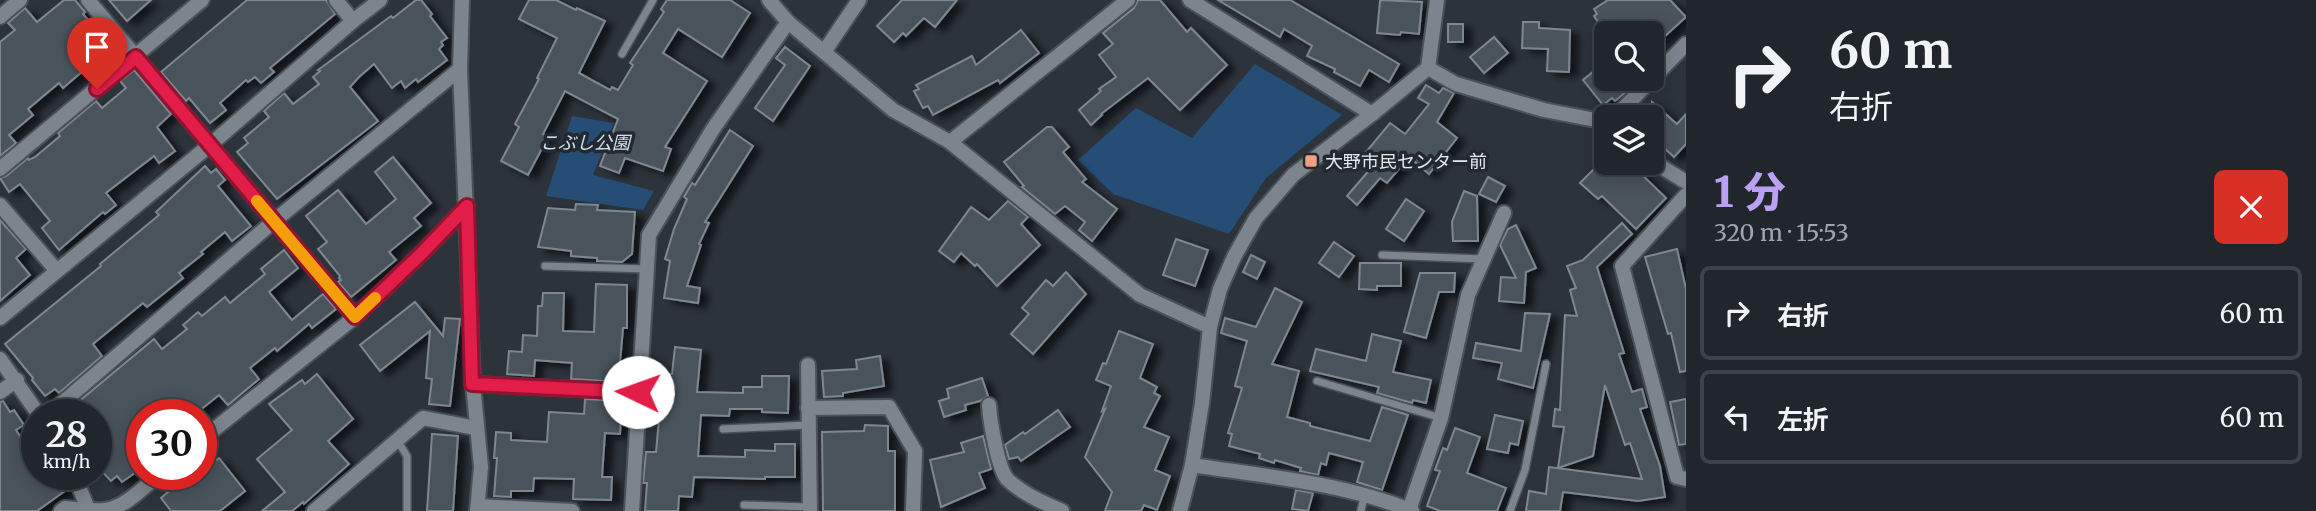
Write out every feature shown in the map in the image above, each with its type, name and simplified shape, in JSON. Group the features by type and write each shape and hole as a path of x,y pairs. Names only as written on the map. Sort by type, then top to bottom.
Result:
{"street":[{"path":"0,17 19,0"},
{"path":"88,0 355,317"},
{"path":"0,169 202,0"},
{"path":"336,0 353,21"},
{"path":"0,318 380,0"},
{"path":"461,0 460,69 472,384 481,467 477,508 572,511"},
{"path":"769,0 788,22 893,110 950,142 1140,295 1210,327"},
{"path":"824,52 859,0"},
{"path":"950,142 1128,0"},
{"path":"1191,0 1372,114"},
{"path":"1180,511 1192,465 1210,327 1220,289 1234,257 1256,218 1293,175 1428,68 1437,0"},
{"path":"632,511 649,235 713,129 788,22"},
{"path":"1627,105 1686,44"},
{"path":"1428,68 1456,84 1544,110 1594,120"},
{"path":"67,399 274,220 460,69"},
{"path":"1664,168 1686,182"},
{"path":"1686,195 1622,266 1677,477 1686,479"},
{"path":"0,205 57,271"},
{"path":"217,427 355,317 467,206"},
{"path":"1192,465 1308,483 1410,510 1441,418 1468,295 1504,213"},
{"path":"0,359 29,399"},
{"path":"808,365 810,509"},
{"path":"0,392 17,380"},
{"path":"472,384 638,392"},
{"path":"989,405 991,430 1006,479 1032,497 1062,511"},
{"path":"808,408 889,407 915,451 912,511"},
{"path":"314,511 423,418 476,428"},
{"path":"80,490 88,509"},
{"path":"61,511 65,508 103,510 121,504 139,490"}],"lane":[{"path":"622,54 653,0"},
{"path":"1382,255 1484,259"},
{"path":"544,266 647,269"},
{"path":"1510,511 1525,470 1546,364"},
{"path":"1317,382 1441,418"},
{"path":"723,429 808,425"},
{"path":"397,440 407,456 407,511"},
{"path":"1361,511 1364,496"},
{"path":"744,505 810,509"}],"green space":[{"path":"1255,64 1342,115 1266,178 1229,234 1113,194 1078,160 1136,108 1192,138"},
{"name":"こぶし公園","path":"572,116 614,123 593,175 654,191 643,210 546,196"}],"building":[{"path":"64,0 75,0 85,12 83,14 111,47 63,88 59,83 28,109 33,115 9,135 16,143 0,156 0,42 15,30 8,23 25,8 37,22"},
{"path":"109,0 151,0 127,21"},
{"path":"247,0 326,0 335,14 270,68 274,72 261,83 255,77 248,82 246,80 220,103 226,110 210,123 189,98 186,101 161,72"},
{"path":"416,0 421,0 447,38 441,42 443,45 439,49 447,60 418,82 416,79 405,88 401,81 392,88 374,64 350,87 378,121 277,199 237,152 248,143 244,138 269,117 264,111 284,93 293,104 319,84 313,77 320,71 318,70"},
{"path":"529,0 556,0 605,21 579,73 610,90 612,87 618,90 633,65 630,63 664,12 661,9 667,0 730,0 750,13 722,57 678,29 663,53 707,81 665,147 671,149 663,171 625,158 619,173 600,166 618,119 565,91 543,134 548,137 528,175 501,161 519,127 515,124 557,38 519,19"},
{"path":"902,0 957,0 935,27 924,18 906,36 903,33 894,42 877,26"},
{"path":"1138,0 1160,0 1187,32 1191,28 1227,65 1180,110 1148,78 1101,114 1091,125 1079,110 1101,91 1099,89 1116,77 1099,55 1113,44 1103,33 1134,8"},
{"path":"1218,0 1290,0 1399,64 1389,82 1369,70 1360,86 1334,72 1335,69 1307,56 1312,46 1284,29 1280,37"},
{"path":"1382,0 1422,2 1419,34 1377,33"},
{"path":"1608,0 1670,0 1686,17 1664,37 1664,21 1597,21 1594,9"},
{"path":"1523,22 1539,22 1539,28 1570,30 1569,72 1547,71 1548,49 1522,48"},
{"path":"1448,24 1463,24 1463,42 1448,42"},
{"path":"1021,30 1039,53 1000,83 998,80 933,115 928,106 923,108 914,91 919,89 916,85 972,56 976,65"},
{"path":"1494,37 1508,53 1484,73 1470,57"},
{"path":"785,47 810,66 773,121 755,108 785,65 776,58"},
{"path":"134,70 171,114 157,127 175,151 159,163 154,156 106,193 116,205 105,214 103,212 59,250 42,228 50,221 20,184 9,192 0,178 28,158 29,160 35,157 60,136 58,133 96,101 102,108 126,88 120,81"},
{"path":"1594,71 1594,91 1627,91 1615,101 1612,98 1603,105 1583,80"},
{"path":"1426,85 1439,93 1443,88 1454,93 1437,122 1457,138 1429,174 1409,157 1387,183 1380,178 1357,205 1347,196 1378,160 1366,152 1390,123 1405,134 1429,104 1418,98"},
{"path":"1664,113 1677,124 1686,114 1686,144 1674,157 1664,148"},
{"path":"1047,127 1052,127 1069,147 1063,152 1086,179 1082,182 1117,209 1092,241 1079,230 1085,222 1065,206 1055,214 1022,187 1024,186 1004,162"},
{"path":"730,130 753,146 705,222 709,223 699,244 701,245 687,286 700,288 698,303 664,298 670,261 665,259 687,199 684,197 692,183 695,185"},
{"path":"393,157 431,203 414,218 421,226 389,252 396,260 351,297 338,282 341,280 340,276 318,249 327,242 306,216 338,190 366,224 396,199 375,172"},
{"path":"205,166 211,173 216,169 225,180 218,186 251,226 232,241 225,232 179,273 183,278 147,307 143,303 93,344 102,356 59,393 55,389 45,396 5,344 159,215 156,212"},
{"path":"1594,169 1594,175 1642,175 1666,198 1636,229 1602,196 1598,199 1580,183"},
{"path":"1488,177 1505,186 1496,202 1479,194"},
{"path":"1464,191 1477,196 1478,241 1453,241 1452,222"},
{"path":"1406,199 1424,211 1404,241 1386,229"},
{"path":"1008,201 1028,217 1021,224 1040,245 997,286 977,264 975,266 961,253 954,262 939,251 971,207 989,220"},
{"path":"576,204 598,205 597,210 635,212 632,254 622,262 597,261 597,258 571,256 571,251 538,247 548,208 575,210"},
{"path":"0,220 26,249 16,258 30,275 0,301"},
{"path":"1622,223 1632,234 1597,267 1624,353 1619,354 1632,392 1642,389 1647,407 1640,409 1660,466 1665,497 1638,501 1563,492 1560,511 1526,511 1529,491 1546,494 1549,467 1642,479 1630,443 1625,445 1605,385 1593,456 1558,468 1564,427 1553,426 1555,409 1560,410 1565,315 1577,316 1570,290 1576,288 1567,266 1583,260"},
{"path":"1516,225 1536,268 1526,272 1524,303 1499,301 1501,277 1516,278 1500,245 1508,229"},
{"path":"1176,239 1208,250 1195,286 1163,275"},
{"path":"1334,242 1354,256 1339,277 1319,263"},
{"path":"1677,249 1686,289 1686,371 1680,372 1671,333 1668,334 1645,257"},
{"path":"284,250 298,268 269,292 292,320 323,294 336,309 312,328 309,324 277,351 275,348 250,368 259,379 228,405 219,395 214,399 126,399 126,479 122,482 117,476 112,480 112,399 82,399 154,339 162,349 187,329 183,325 198,312 202,316 225,297 230,303 265,274 261,269"},
{"path":"1251,255 1265,262 1257,279 1243,272"},
{"path":"1360,263 1401,263 1401,286 1377,286 1377,290 1359,289"},
{"path":"1066,272 1086,294 1033,354 1011,334 1029,314 1022,308 1046,280 1053,286"},
{"path":"1420,273 1455,273 1454,292 1439,292 1426,338 1404,332"},
{"path":"596,284 627,285 627,328 623,328 620,363 623,363 623,382 571,379 572,363 535,360 534,376 507,374 509,351 522,352 523,335 537,336 538,306 542,306 543,293 564,293 563,331 594,332"},
{"path":"1275,288 1302,302 1272,364 1299,371 1287,417 1310,423 1310,426 1370,441 1382,407 1408,415 1382,490 1357,482 1363,462 1329,453 1326,465 1321,463 1318,475 1300,471 1301,468 1275,460 1274,463 1259,458 1260,454 1229,446 1232,434 1228,433 1242,388 1235,386 1247,341 1221,333 1225,318 1256,327"},
{"path":"415,302 443,336 445,318 460,319 450,406 429,404 432,379 426,378 430,331 380,371 360,345"},
{"path":"1525,313 1550,314 1533,388 1498,379 1502,363 1473,358 1476,343 1521,351"},
{"path":"1119,331 1153,344 1140,378 1157,387 1154,393 1160,396 1144,427 1169,437 1155,470 1170,476 1157,510 1144,505 1141,511 1105,511 1112,492 1085,457 1105,409 1102,411 1111,386 1096,380 1103,363 1106,364"},
{"path":"1372,334 1401,341 1393,372 1431,380 1426,403 1413,400 1412,403 1377,393 1379,387 1310,371 1316,349 1366,361"},
{"path":"675,347 701,350 697,392 743,393 743,387 762,387 762,376 789,376 788,413 762,412 762,409 730,409 729,416 701,415 698,456 745,457 745,450 775,451 775,444 795,444 795,477 694,477 692,497 679,496 678,511 645,511 647,483 643,483 646,452 656,452 663,374 672,374"},
{"path":"880,356 884,386 843,393 843,396 824,397 822,371 857,369 856,360"},
{"path":"317,374 353,419 328,441 349,464 304,504 303,502 292,511 262,511 285,492 257,459 292,430 269,404 302,380 305,384"},
{"path":"982,378 988,396 965,405 966,410 944,417 939,401 949,398 947,389"},
{"path":"585,399 622,401 620,434 605,433 602,477 612,477 611,500 573,499 574,479 534,478 533,491 511,491 511,497 494,496 496,432 511,433 511,440 547,442 549,412 584,414"},
{"path":"1686,399 1686,444 1679,445 1670,402"},
{"path":"3,401 10,412 14,410 21,420 21,427 16,430 21,438 21,490 66,490 37,511 0,511 0,402"},
{"path":"1058,410 1070,427 1021,461 1018,457 1009,459 1005,445"},
{"path":"1495,415 1523,421 1518,445 1510,443 1508,453 1487,449"},
{"path":"865,425 888,426 888,451 895,451 895,511 823,511 822,432 864,431"},
{"path":"1455,428 1480,437 1467,473 1506,488 1497,511 1440,511 1427,506 1440,471 1435,470 1443,448 1447,450"},
{"path":"432,434 458,436 453,511 427,511"},
{"path":"983,436 991,469 979,473 985,488 941,507 930,460 964,452 961,443"},
{"path":"219,458 245,491 220,511 171,511 161,498 170,490 217,490"},
{"path":"1296,490 1313,493 1308,511 1292,509"}],"slow traffic":[{"path":"257,201 355,317 375,298"}],"place":[{"name":"大野市民センター前","path":"1311,161"}],"route":[{"path":"97,89 136,57 355,317 467,206 472,384 638,392"}]}
